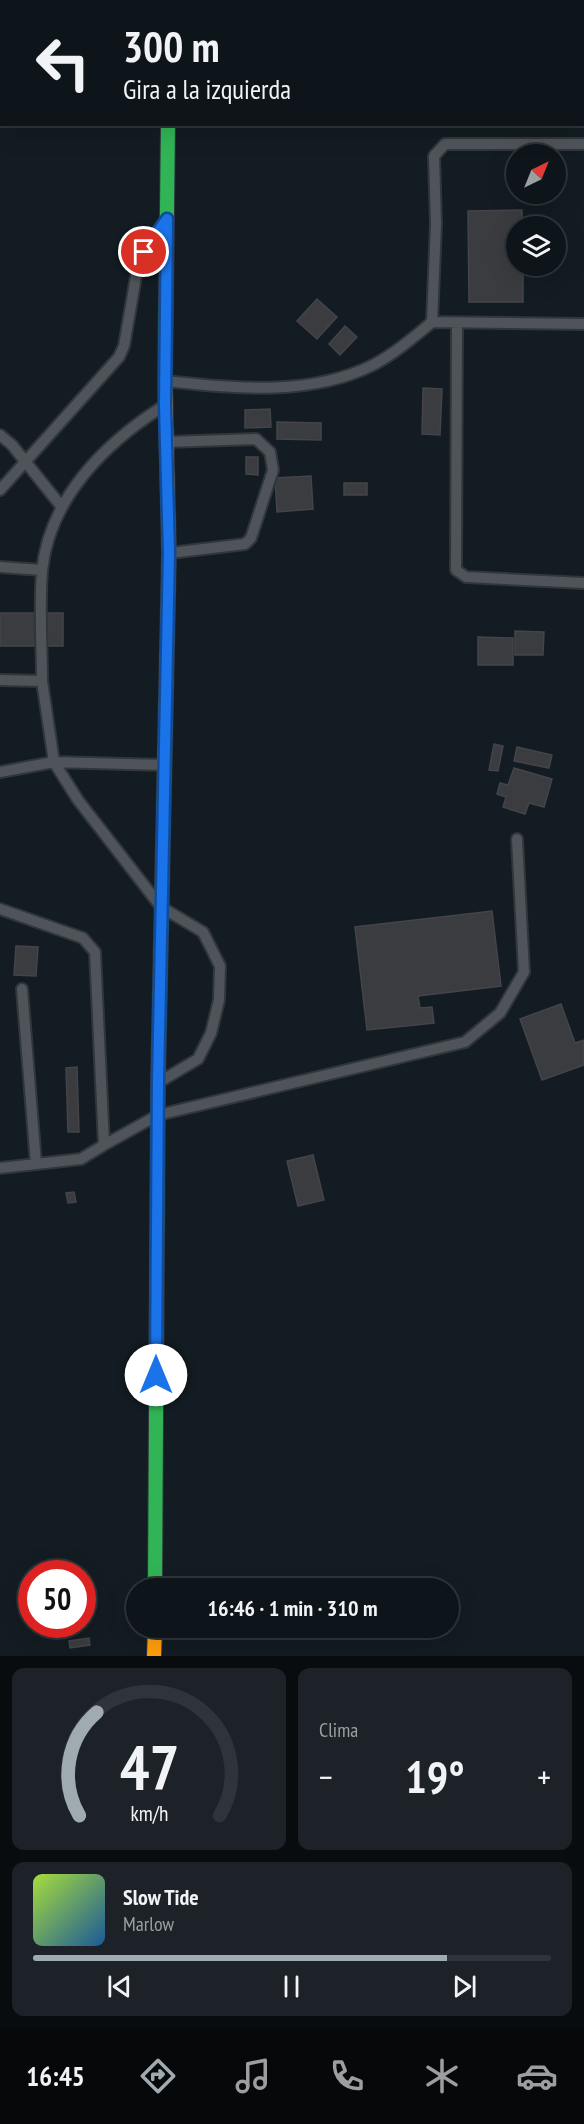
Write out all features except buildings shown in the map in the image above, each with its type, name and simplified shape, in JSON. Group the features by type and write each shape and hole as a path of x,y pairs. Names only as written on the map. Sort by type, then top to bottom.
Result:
{"main road":[{"path":"155,1578 158,1083 169,553 165,442 168,126"},
{"path":"154,1656 155,1638"}],"lane":[{"path":"432,321 436,224 434,156 445,144 584,144"},
{"path":"0,490 119,357 124,346 138,265 167,219"},
{"path":"165,381 239,388 283,388 333,379 373,365 432,321 457,324 584,324"},
{"path":"457,324 456,570 466,577 584,583"},
{"path":"158,1083 198,1059 211,1033 219,1000 220,966 203,932 161,907 78,800 54,762 42,681 42,570 55,519 61,506 111,443 165,405"},
{"path":"0,435 12,444 61,506"},
{"path":"165,442 256,438 270,452 273,470 251,538 245,544 169,553"},
{"path":"0,567 42,570"},
{"path":"0,680 42,681"},
{"path":"0,772 54,762 166,765"},
{"path":"0,1168 81,1159 158,1115 465,1042 500,1013 525,972 517,839"},
{"path":"0,909 82,938 94,952 104,1145"},
{"path":"22,989 36,1164"}],"traffic: fast":[{"path":"165,379 168,126"},
{"path":"155,1578 158,1083 164,791"}],"traffic: slow":[{"path":"164,791 169,553 165,379"},
{"path":"154,1656 155,1638"}],"route":[{"path":"144,252 167,219 165,442 169,553 158,1083 156,1375"}]}
